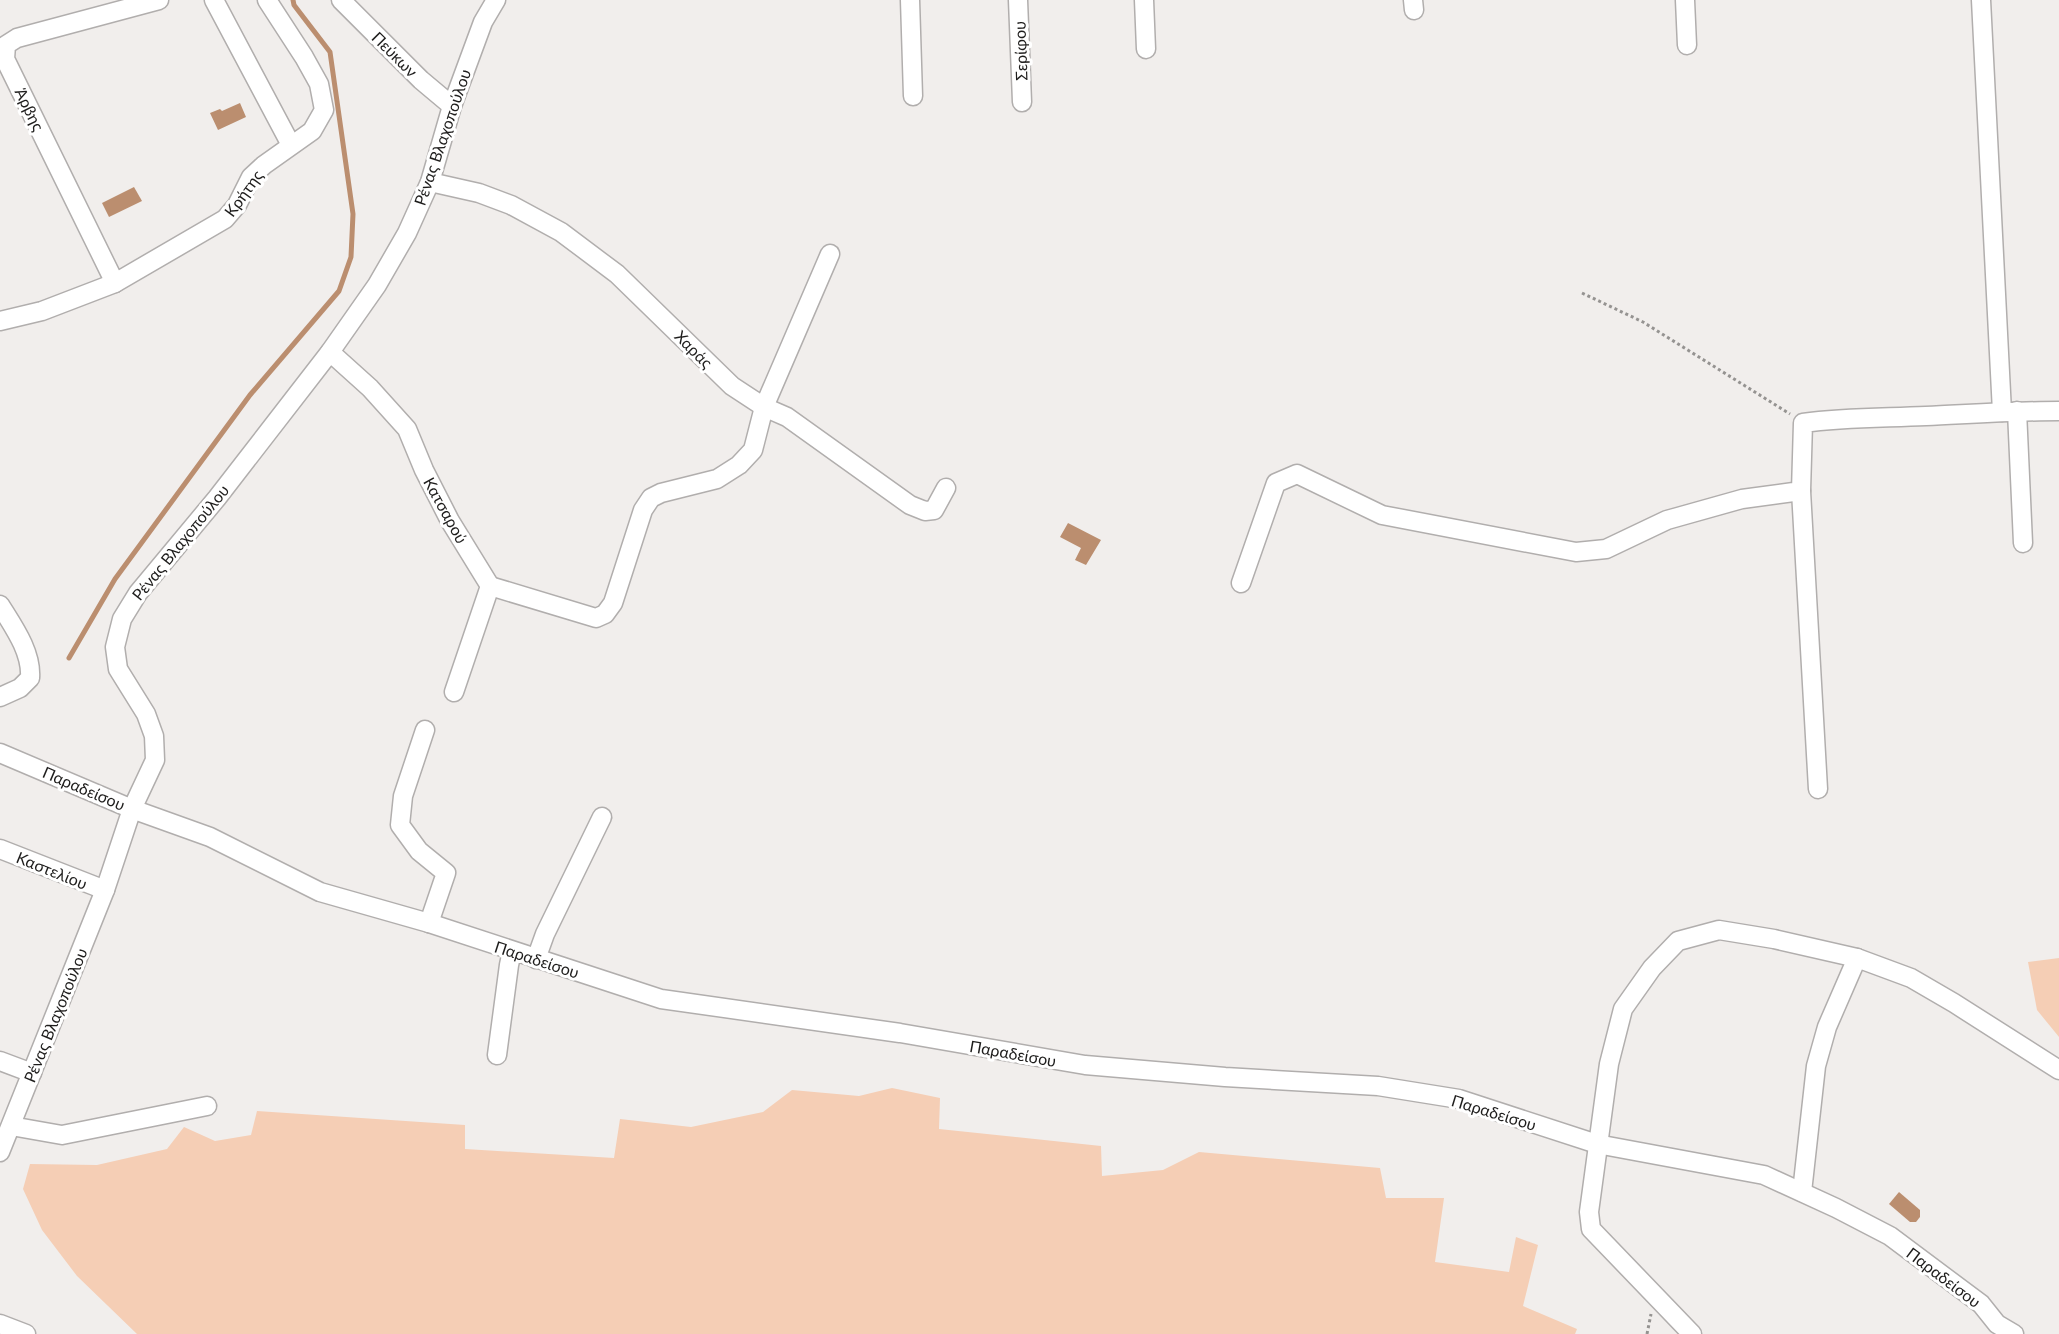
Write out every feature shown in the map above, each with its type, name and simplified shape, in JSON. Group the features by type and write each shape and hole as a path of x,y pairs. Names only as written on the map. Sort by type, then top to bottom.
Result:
{"street":[{"name":"Άρβης","path":"115,283 5,59 6,45 23,36 159,0"},
{"path":"214,0 291,145"},
{"name":"Κρήτης","path":"0,321 42,311 115,283 225,219 237,205 251,177 312,131 324,110 319,84 267,0"},
{"name":"Πεύκων","path":"341,0 421,80 452,106"},
{"name":"Ρένας Βλαχοπούλου","path":"0,1152 105,890 132,809 155,760 154,736 146,714 118,669 115,647 122,618 138,592 217,498 330,352 377,285 407,233 430,182 452,106 483,22 496,0"},
{"path":"910,0 913,96"},
{"name":"Σερίφου","path":"1018,0 1022,102"},
{"path":"1144,0 1146,49"},
{"path":"1685,0 1687,45"},
{"path":"1981,0 2009,411 2023,543"},
{"name":"Χαράς","path":"430,182 479,193 500,201 561,232 617,274 732,386 764,407 787,417 910,505 926,511 934,510 946,488"},
{"path":"454,692 490,586 596,618 606,614 613,603 643,510 651,498 661,493 717,479 739,465 753,450 764,407 830,254"},
{"name":"Κατσαρού","path":"330,352 370,388 407,429 424,470 450,521 490,586"},
{"path":"1818,789 1801,491 1803,423 1838,418 2059,411"},
{"path":"1241,583 1276,483 1297,474 1382,515 1576,552 1606,549 1667,520 1742,499 1801,491"},
{"path":"0,604 17,634 31,667 30,678 20,688 0,697"},
{"path":"425,730 403,796 400,825 419,851 446,873 429,923"},
{"name":"Παραδείσου","path":"0,753 132,809 210,837 320,892 429,923 661,999 900,1033 1085,1065 1378,1086 1459,1099 1597,1144 1764,1176 1802,1192 1890,1236 1981,1304 1997,1324 2014,1334"},
{"path":"536,959 545,934 602,817"},
{"name":"Καστελίου","path":"0,849 105,890"},
{"path":"1692,1334 1591,1229 1589,1212 1609,1064 1623,1009 1652,968 1678,941 1719,930 1774,939 1857,958 1911,978 2059,1070"},
{"path":"497,1054 508,965 512,951"},
{"path":"1802,1192 1816,1066 1827,1027 1857,958"},
{"path":"0,1061 32,1073"},
{"path":"11,1125 62,1135 207,1107"},
{"path":"0,1324 26,1334"}],"path":[{"path":"1582,293 1643,322 1803,423"}],"shaded area":[{"path":"240,103 246,117 218,130 210,113 220,109 222,111"},
{"path":"134,187 142,201 109,217 102,203"},
{"path":"1068,523 1101,540 1086,565 1075,560 1081,548 1060,537"},
{"path":"2059,958 2059,1037 2037,1010 2028,962"},
{"path":"892,1088 940,1098 939,1129 1101,1146 1102,1176 1163,1170 1199,1152 1380,1168 1386,1198 1444,1198 1435,1262 1509,1272 1516,1237 1538,1245 1523,1306 1577,1329 1575,1334 137,1334 77,1276 42,1230 23,1189 30,1164 97,1165 167,1149 184,1127 215,1141 251,1135 257,1111 465,1125 465,1149 614,1158 620,1119 691,1127 763,1112 792,1090 859,1096"},
{"path":"1899,1192 1920,1210 1920,1217 1916,1222 1910,1222 1889,1204"}],"waterway":[{"path":"69,658 115,579 250,395 339,291 351,257 353,214 330,52 294,5 293,0"}]}
